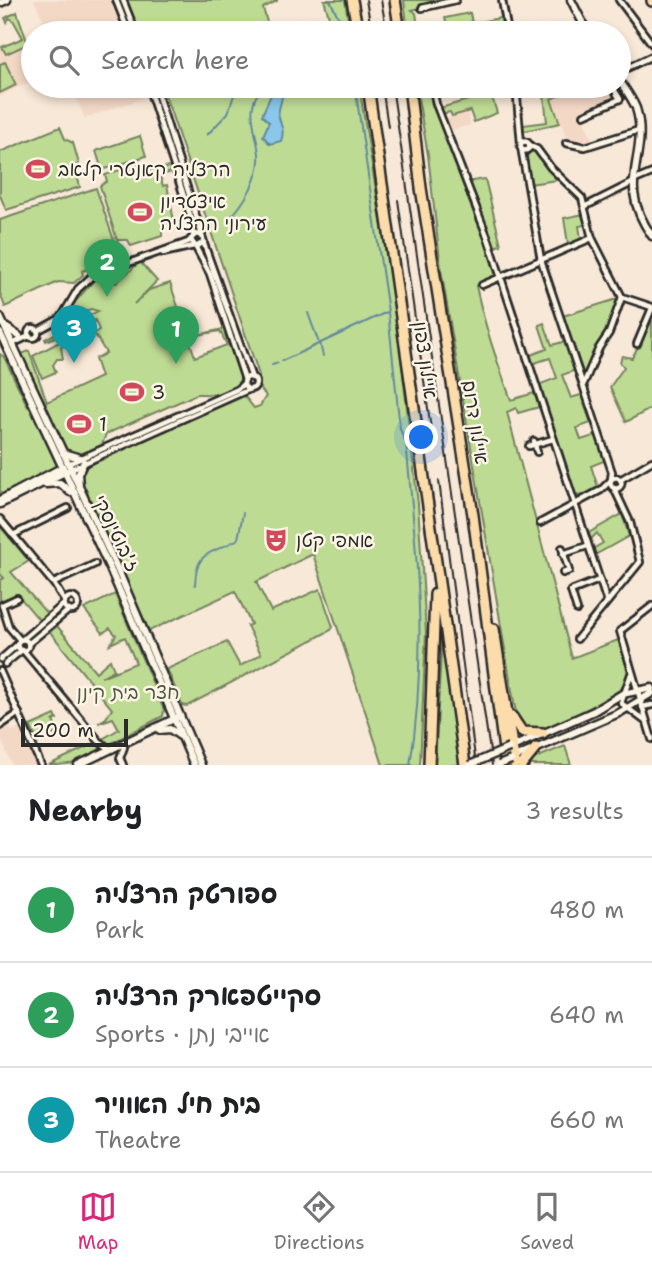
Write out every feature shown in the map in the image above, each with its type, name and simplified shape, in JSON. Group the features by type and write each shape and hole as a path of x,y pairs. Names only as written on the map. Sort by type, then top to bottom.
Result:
{"highway":[{"path":"352,0 356,21"},
{"path":"395,0 398,21"},
{"name":"איילון צפון","path":"370,98 468,765"},
{"name":"איילון דרום","path":"410,98 421,188 514,763"},
{"path":"424,470 437,614 427,765"},
{"path":"473,515 507,699 514,763 536,748"},
{"path":"507,699 519,730 528,734 543,733"}],"main road":[{"path":"0,3 7,0"},
{"path":"571,0 582,21"},
{"path":"630,98 635,107 639,131 633,183 636,206 652,236"},
{"path":"2,321 12,334 19,336"},
{"name":"ז'בוטינסקי","path":"2,321 4,346 63,453 66,469"},
{"name":"ז'בוטינסקי","path":"0,333 66,469 167,698 201,765"},
{"path":"63,453 82,460 77,480 80,502"},
{"path":"2,504 66,469"},
{"path":"2,504 66,469"},
{"path":"41,485 63,484 80,502"},
{"name":"ז'בוטינסקי","path":"80,502 117,568 194,765"},
{"path":"468,765 543,733 622,694 652,688"},
{"path":"536,748 626,708 652,693"},
{"path":"80,765 98,755 124,747 161,727 168,713 167,698"},
{"path":"80,765 177,719"},
{"path":"161,727 175,731 184,741"},
{"path":"499,765 514,763"}],"street":[{"path":"116,0 125,21"},
{"path":"124,0 132,21"},
{"path":"422,8 442,1 456,0"},
{"path":"502,0 506,21"},
{"path":"619,0 652,44"},
{"path":"631,66 652,56"},
{"path":"152,98 190,215 195,247 210,274 250,389"},
{"path":"82,460 250,389 256,384 204,244 159,98"},
{"path":"435,98 487,237 607,602"},
{"path":"518,98 541,260 620,494 640,562 577,639"},
{"path":"584,115 619,98"},
{"path":"566,143 585,147 639,131"},
{"path":"525,146 537,149 586,206 592,238 622,297 652,308 637,344"},
{"path":"586,206 652,173"},
{"path":"4,346 29,334 32,328 37,331 61,317 78,289 92,276 202,236"},
{"path":"482,285 592,238"},
{"path":"156,253 204,244"},
{"path":"583,384 598,348 609,333 622,297"},
{"path":"4,346 19,336 29,334"},
{"path":"66,469 238,390 245,381 253,378"},
{"path":"537,452 533,444 553,439"},
{"path":"540,523 652,461"},
{"path":"13,535 68,508"},
{"path":"1,520 58,589 69,610"},
{"path":"563,573 569,571 563,551 587,547"},
{"path":"54,584 94,564"},
{"path":"577,610 571,591 599,580"},
{"path":"2,660 25,648 78,605 72,597 58,589"},
{"path":"43,765 0,671 2,660 20,641 72,597"},
{"path":"17,598 1,605 9,627 41,671 99,741 120,758 123,765"},
{"path":"652,606 620,631 652,740"},
{"path":"20,641 25,648"},
{"path":"631,672 621,703 648,724"},
{"path":"642,707 652,705"},
{"path":"1,726 16,717 19,712"},
{"path":"1,726 23,721"},
{"path":"98,755 101,750 99,741"},
{"path":"120,758 124,747"}],"shaded area":[{"path":"34,0 114,0 122,21 44,21"},
{"path":"0,42 6,54 21,47 21,86 0,96"},
{"path":"76,98 143,98 85,118"},
{"path":"618,98 581,114 594,143 584,145 568,139 550,99"},
{"path":"467,112 471,125 448,131 445,118"},
{"path":"10,727 12,731 20,728 36,765 12,765 0,737 0,732"}],"green space":[{"path":"126,0 277,0 263,8 267,21 134,21"},
{"path":"324,0 345,0 348,21 330,20"},
{"path":"404,0 437,0 438,3 412,10 416,13 417,21 407,21"},
{"path":"17,12 21,34 13,20 9,18 7,22 5,18"},
{"path":"470,13 472,21 446,21 445,18"},
{"path":"21,39 21,47 6,54 2,47"},
{"path":"5,62 16,85 0,93 0,64"},
{"path":"166,98 361,98 396,314 418,504 426,633 420,765 383,765 313,554 256,582 271,611 320,589 333,627 331,630 187,706 182,705 167,669 227,642 240,666 261,654 247,626 251,624 235,591 149,631 82,481 81,473 87,463 242,393 254,408 260,406 266,396 259,387 259,375"},
{"path":"418,98 433,98 470,204 487,242 496,277 476,286 487,330 511,400 534,393 539,407 518,413 516,408 507,412 572,658 618,640 629,673 620,692 543,732 535,733 519,725 514,703 441,269 428,155"},
{"path":"492,98 497,113 474,122 470,111 452,116 450,112 442,114 440,108 472,99"},
{"path":"544,98 553,98 551,99 560,123 524,131 523,125 547,122"},
{"name":"הרצליה קאנטרי קלאב","path":"60,127 65,139 73,143 79,164 75,166 80,187 6,210 0,195 0,152"},
{"path":"140,136 146,156 102,170 96,151"},
{"path":"530,151 537,151 557,180 529,184 527,157"},
{"name":"איצטדיון עירוני הרצליה","path":"140,163 145,171 170,167 171,172 160,176 163,186 167,185 174,221 162,225 162,236 131,246 128,240 117,240 100,186 107,181 105,175"},
{"path":"485,179 501,245 493,247 465,182"},
{"path":"96,188 120,258 82,271 83,275 74,283 58,282 5,307 0,293 0,220"},
{"path":"584,214 585,225 579,226 581,239 568,244 564,218"},
{"path":"140,262 157,281 134,304 149,290 170,283 195,357 227,345 220,331 198,335 223,329 241,378 232,389 215,394 197,394 106,434 101,447 77,456 64,452 19,355 29,351 47,402 101,377 95,359 106,353 94,333 99,330 95,320 46,341 45,339 98,311 91,309 76,316 70,308 94,280 127,266 113,281 116,283"},
{"path":"620,298 585,378 563,316"},
{"path":"652,320 652,408 626,422 610,387 624,367 620,362 622,356 632,358"},
{"path":"544,323 552,345 566,341 576,370 562,375 571,398 584,394 588,402 584,404 591,423 577,428 581,440 597,435 606,460 591,466 598,487 582,496 575,495 538,385 557,378 550,358 531,364 528,356 547,349 539,325"},
{"path":"65,339 67,344 61,347 63,359 57,359 53,365 56,372 42,378 33,356"},
{"path":"0,354 4,357 28,407 31,406 56,467 0,495"},
{"path":"622,514 629,536 593,556 591,550 603,543 597,533 592,538 591,546 587,534"},
{"path":"0,526 29,561 11,572 48,615 40,621 17,594 0,601 0,580 4,578 0,574"},
{"name":"חצר בית קינן","path":"115,594 164,710 163,716 106,746 101,740 119,729 113,718 98,723 106,718 112,709 50,632 57,626 96,672 110,660 114,670 101,677 136,663 125,637 110,644 116,635 110,628 103,633 84,609"},
{"path":"442,632 459,764 458,765 435,765"},
{"path":"55,715 57,719 53,721 58,732 50,736 48,733 41,734 38,742 30,726"},
{"path":"97,742 100,749 83,761 49,765"},
{"path":"565,746 571,765 528,765 533,759"}],"water":[{"path":"269,98 282,98 278,114 283,131 281,141 270,144 263,136 269,122 262,115"}],"waterway":[{"path":"330,0 340,21"},
{"path":"207,135 228,113 233,98"},
{"path":"229,219 246,198 259,162 252,109 256,98"},
{"path":"357,98 388,312 400,429 406,443 414,524 420,644 419,684 410,765"},
{"path":"282,361 387,312"},
{"path":"308,313 320,346"},
{"path":"321,348 323,356"},
{"path":"272,365 278,363"},
{"path":"195,585 198,564 202,558 238,539 243,513"}],"railway":[{"path":"366,0 370,21"},
{"path":"381,0 385,21"},
{"path":"384,98 388,127"},
{"path":"394,98 492,765"},
{"path":"398,200 433,443"},
{"path":"439,481 476,765"}],"place":[{"name":"הרצליה קאנטרי קלאב","path":"38,169"},
{"name":"איצטדיון עירוני הרצליה","path":"140,212"},
{"name":"סקייטפארק הרצליה","path":"107,297"},
{"name":"בית חיל האוויר","path":"74,363"},
{"name":"ספורטק הרצליה","path":"176,364"},
{"name":"3","path":"132,392"},
{"name":"1","path":"79,424"},
{"name":"אמפי קטן","path":"276,540"}]}
